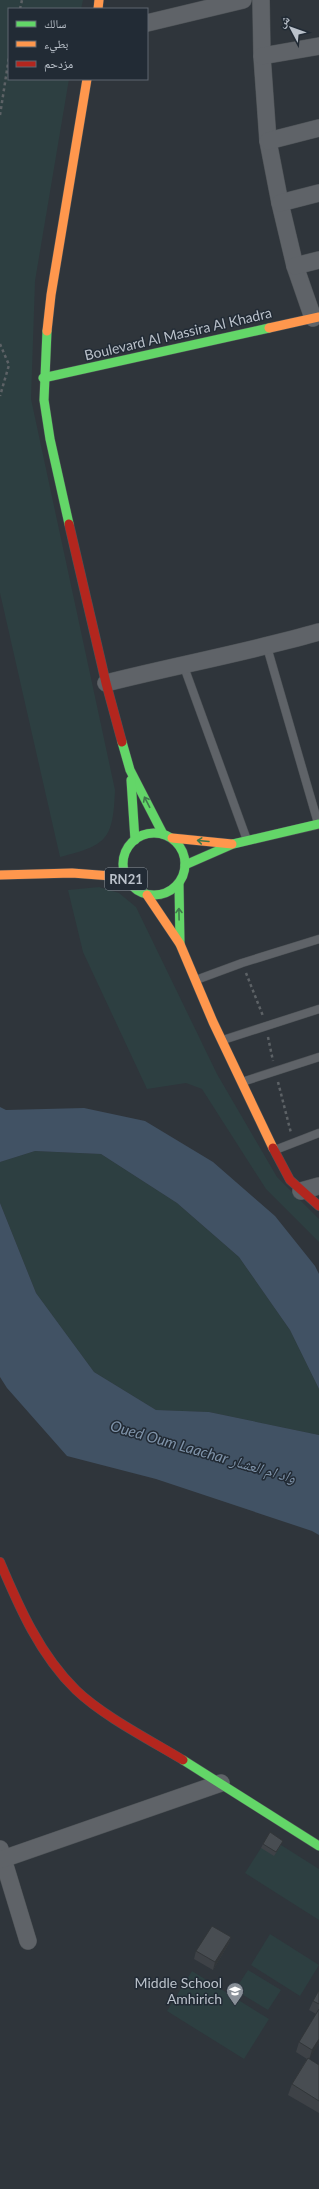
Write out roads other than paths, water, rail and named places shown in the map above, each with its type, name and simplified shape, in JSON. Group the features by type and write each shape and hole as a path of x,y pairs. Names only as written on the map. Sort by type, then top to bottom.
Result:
{"main road":[{"path":"87,80 51,295 43,378 50,439 106,683 130,770 135,840 148,834 233,844"},
{"name":"Boulevard Al Massira Al Khadra","path":"43,378 316,317"},
{"path":"130,770 167,836 182,850 185,865 179,884 180,944"},
{"path":"185,865 233,844 319,824"},
{"name":"RN21","path":"113,858 126,851 135,840"},
{"name":"RN21","path":"126,851 123,864 125,877 130,885 138,892 147,895 164,894 179,884"},
{"name":"RN21","path":"72,873 92,865"},
{"name":"RN21","path":"0,875 72,873 125,877"},
{"path":"147,895 180,944 195,981 273,1150 290,1180 319,1206"},
{"path":"0,1562 16,1601 34,1635 76,1690 100,1709 221,1783 319,1846"}],"street":[{"path":"148,23 243,0"},
{"path":"261,0 262,56 268,140 280,203 295,266 316,317"},
{"path":"262,56 319,46"},
{"path":"268,140 319,128"},
{"path":"280,203 319,193"},
{"path":"295,266 319,260"},
{"path":"106,683 183,664 267,647 319,632"},
{"path":"301,1191 319,1186"},
{"path":"28,1941 1,1856 221,1783"}],"lane":[{"path":"267,647 319,824"},
{"path":"183,664 247,840"},
{"path":"195,981 242,963 319,938"},
{"path":"222,1040 319,1009"},
{"path":"241,1082 319,1057"},
{"path":"273,1150 293,1141 319,1133"}],"water":[{"path":"0,1107 6,1110 84,1108 145,1121 213,1162 275,1216 315,1266 319,1274 319,1389 290,1330 239,1257 177,1203 101,1154 35,1151 0,1162"},
{"name":"Oued Oum Laachar واد ام العشار","path":"0,1203 36,1293 94,1372 156,1410 209,1412 319,1435 319,1535 312,1531 156,1479 67,1456 7,1388 0,1377"}],"place":[{"name":"Middle School Amhirich","path":"235,2006"}]}
